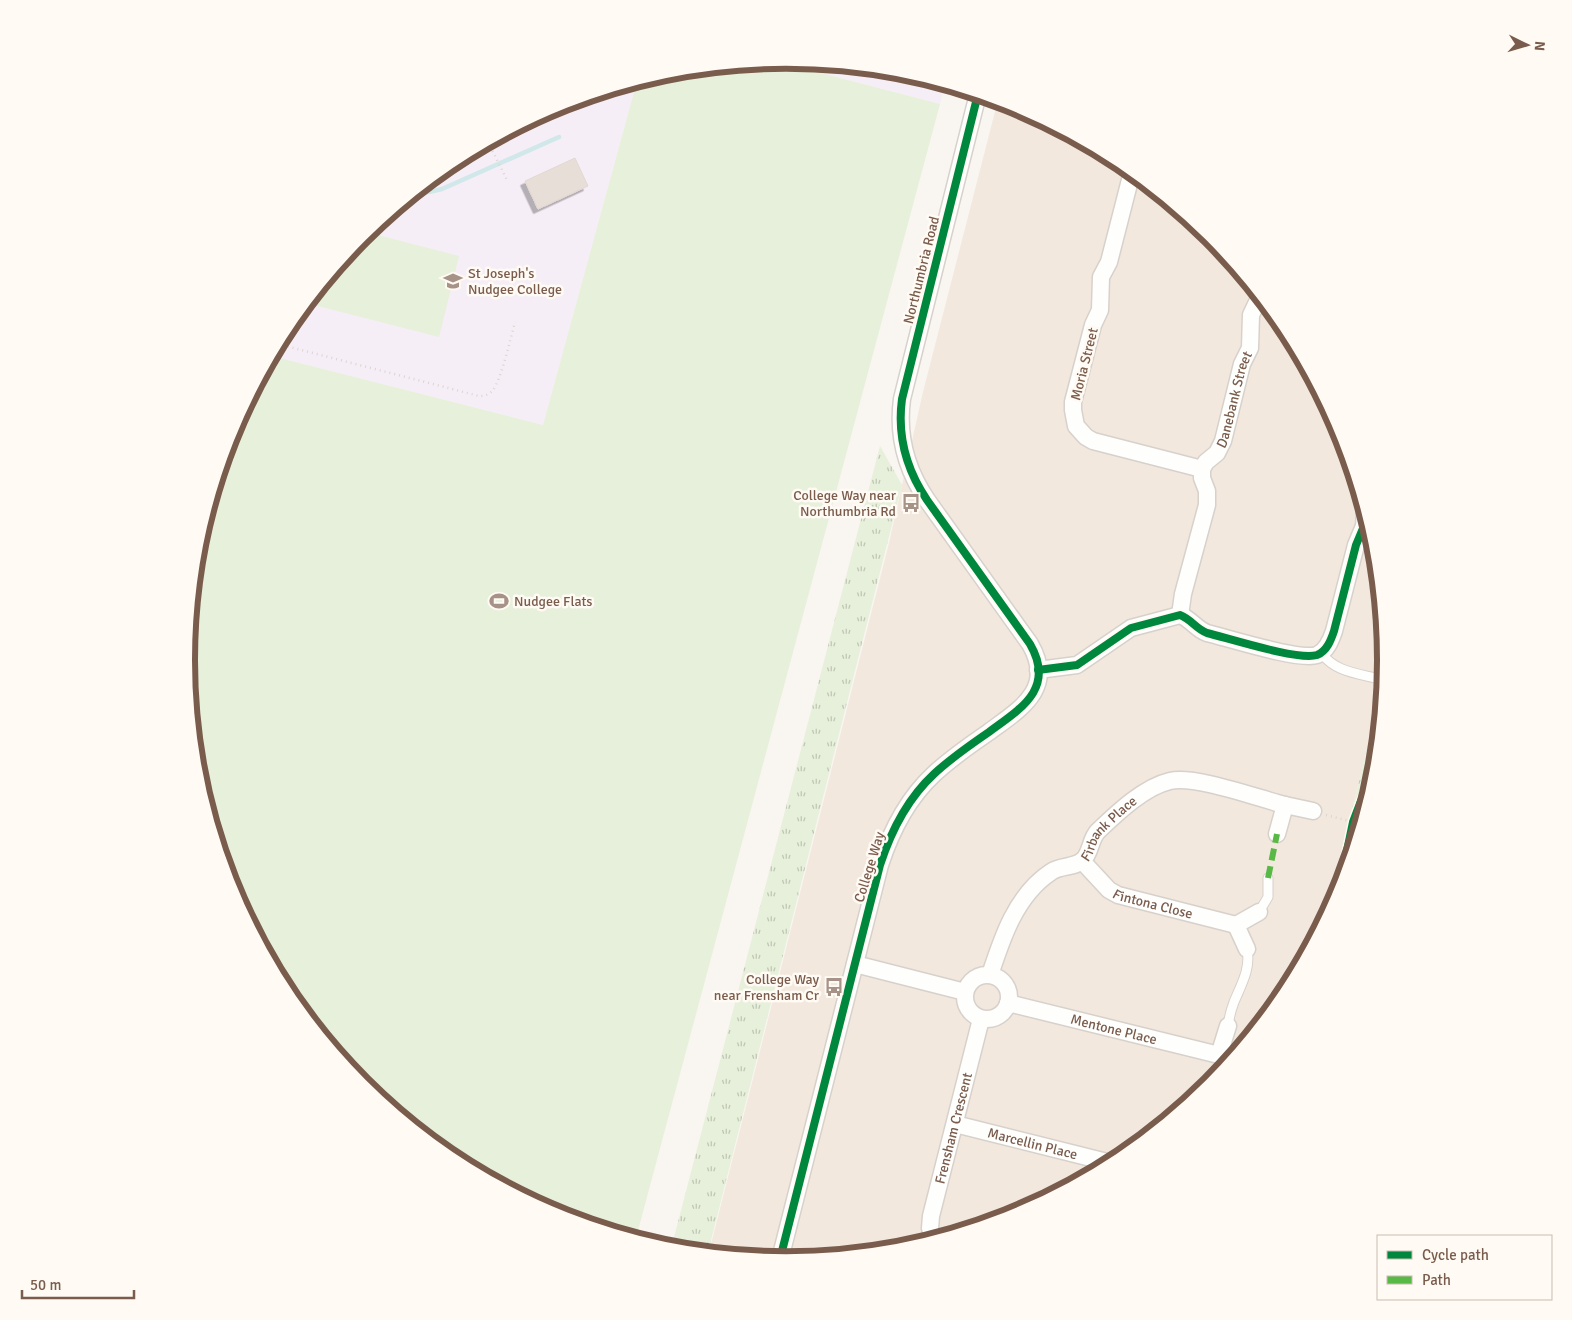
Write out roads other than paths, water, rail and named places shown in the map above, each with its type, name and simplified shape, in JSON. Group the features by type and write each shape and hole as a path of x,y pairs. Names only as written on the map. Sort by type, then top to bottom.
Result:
{"street":[{"name":"Northumbria Road","path":"905,453 900,426 902,399 976,100"},
{"name":"Moria Street","path":"1130,180 1109,262 1101,277 1100,310 1093,325 1073,402 1074,418 1080,432 1093,441 1202,470"},
{"name":"Danebank Street","path":"1202,470 1206,462 1217,453 1223,441 1242,364 1250,348 1251,315 1257,303"},
{"name":"College Way","path":"782,1251 880,865 891,834 904,811 933,774 968,746 1022,708 1032,695 1038,680 1035,655 1030,644 920,490 909,467 905,453"},
{"path":"1180,615 1183,594 1207,505 1207,491 1202,478 1202,470"},
{"path":"1038,670 1076,665 1131,628 1180,615 1207,633 1295,655 1310,656 1321,653 1329,644 1334,631 1356,545 1362,530"},
{"name":"Firbank Place","path":"990,975 1010,920 1028,894 1053,870 1082,861 1088,852 1091,840 1100,829 1150,788 1170,780 1192,780 1313,811"},
{"path":"1277,834 1285,805"},
{"name":"Fintona Close","path":"1082,861 1109,890 1118,895 1236,925"},
{"path":"1247,949 1236,925 1259,912"},
{"path":"855,964 965,992"},
{"path":"984,975 990,975 997,977 1007,988 1008,1003 1005,1009 995,1018 981,1019 975,1016 966,1006 965,992 972,980 984,975"},
{"name":"Mentone Place","path":"1008,1003 1224,1057"},
{"name":"Frensham Crescent","path":"932,1233 930,1228 931,1216 981,1019"},
{"name":"Mentone Place","path":"1225,1056 1228,1026"},
{"name":"Marcellin Place","path":"955,1124 1101,1160"}],"lane":[{"path":"1321,653 1330,663 1340,669 1375,678"},
{"path":"1259,912 1268,897 1268,878"},
{"name":"Mentone Place","path":"1228,1026 1232,1007 1249,963 1247,949"}],"waterway":[{"path":"424,192 442,189 559,137"}],"place":[{"name":"St Joseph's Nudgee College","path":"453,281"},
{"name":"College Way near Northumbria Rd","path":"911,503"},
{"name":"Nudgee Flats","path":"499,601"},
{"name":"College Way near Frensham Cr","path":"834,987"}]}
